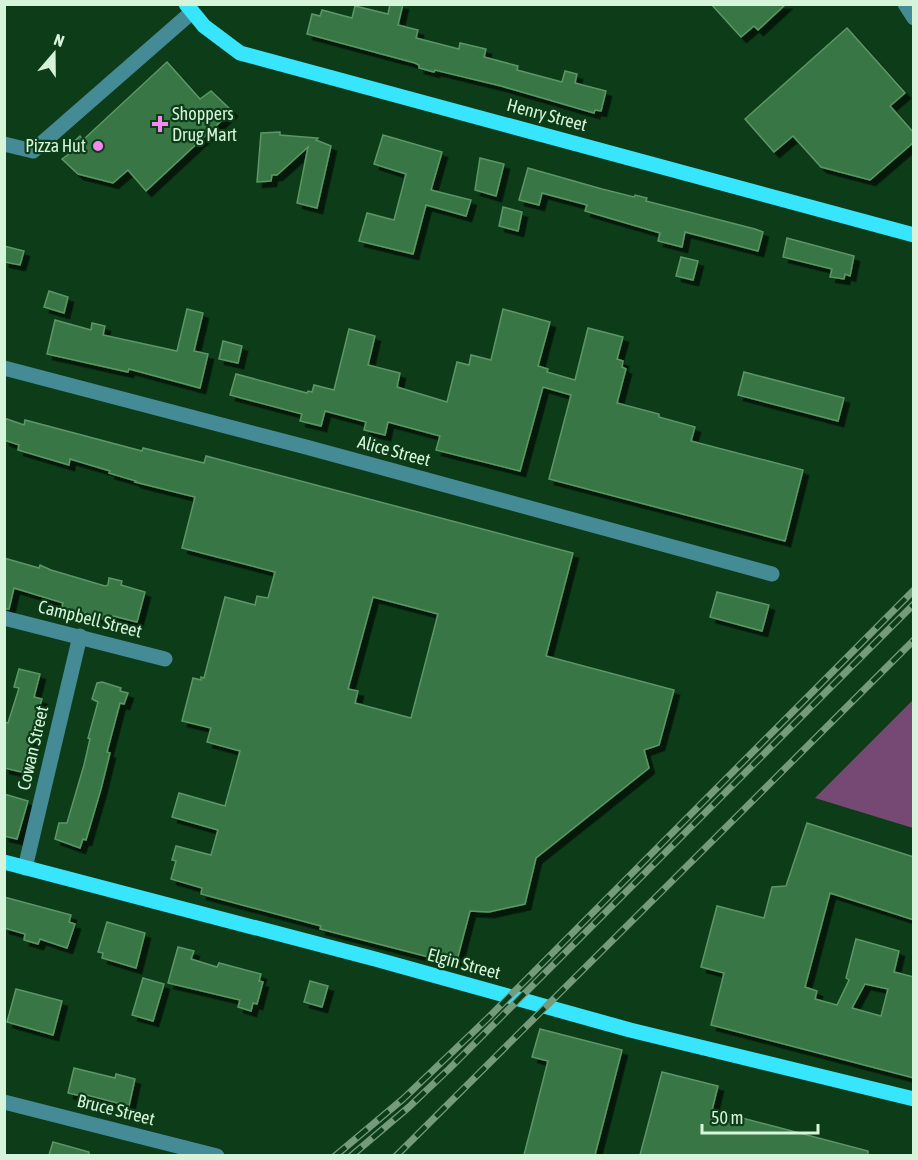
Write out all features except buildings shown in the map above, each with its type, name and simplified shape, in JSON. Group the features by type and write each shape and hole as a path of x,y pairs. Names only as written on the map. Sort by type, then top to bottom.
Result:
{"main road":[{"name":"Henry Street","path":"189,8 204,26 240,53 914,235"},
{"name":"Elgin Street","path":"4,862 630,1030 914,1099"}],"street":[{"path":"905,4 914,18"},
{"path":"4,144 33,151 189,8"},
{"name":"Alice Street","path":"4,368 306,447 772,574"},
{"name":"Campbell Street","path":"4,618 165,658"},
{"name":"Cowan Street","path":"25,868 80,636"},
{"name":"Bruce Street","path":"4,1102 218,1155"}],"shaded area":[{"path":"913,700 913,828 815,798"}],"railway":[{"path":"335,1156 403,1099 488,1018 914,590"},
{"path":"351,1156 409,1107 449,1069 914,604"},
{"path":"396,1156 914,640"}],"place":[{"name":"Shoppers Drug Mart","path":"160,124"},
{"name":"Pizza Hut","path":"98,146"}]}
